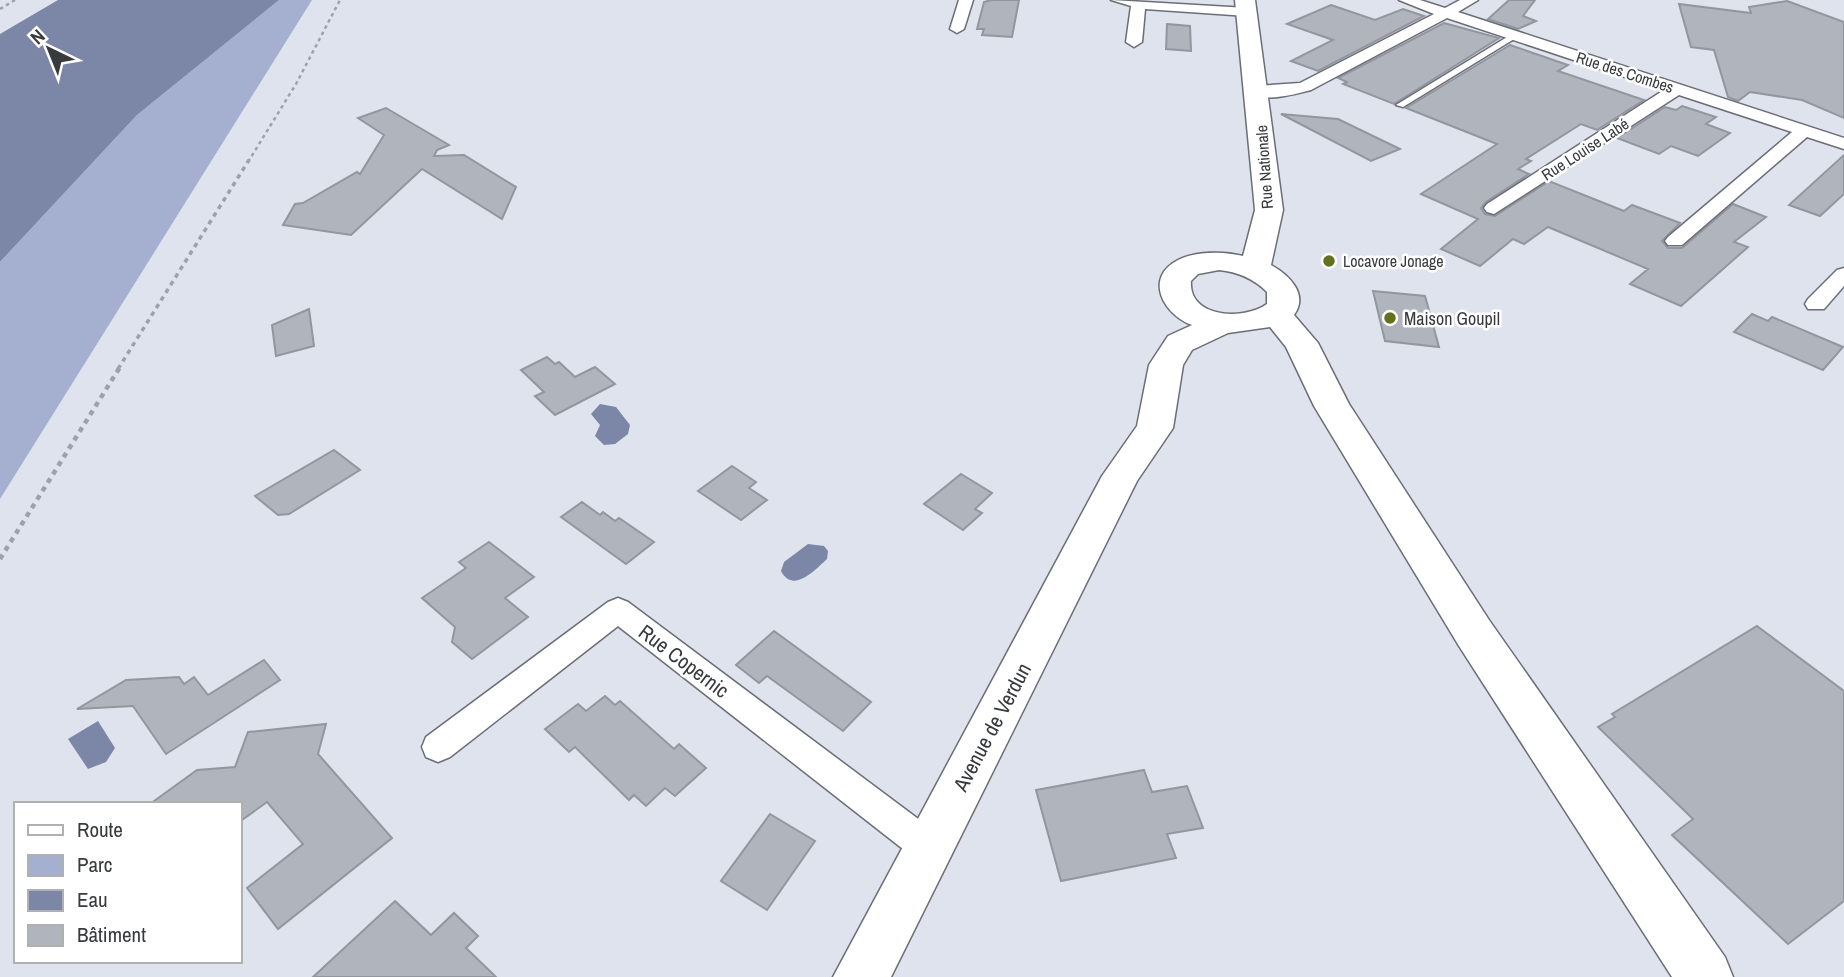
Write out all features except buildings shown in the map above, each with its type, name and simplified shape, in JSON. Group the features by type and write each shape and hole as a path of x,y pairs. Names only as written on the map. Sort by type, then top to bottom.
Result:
{"main road":[{"name":"Rue Nationale","path":"1246,6 1269,210 1255,268"},
{"name":"Rue Nationale","path":"1219,261 1234,242 1247,207 1258,98"},
{"path":"1219,261 1255,268 1277,282 1283,291 1283,308 1250,321 1201,317 1180,303 1173,284 1181,272 1197,264 1219,261"},
{"name":"Avenue de Verdun","path":"1121,476 1146,354 1180,303"},
{"path":"1250,321 1285,349 1332,406 1474,634 1706,977"},
{"name":"Avenue de Verdun","path":"861,977 1121,476 1156,428 1166,365 1180,343 1250,321"}],"street":[{"path":"957,29 966,0"},
{"path":"1118,0 1138,4 1246,6"},
{"name":"Rue des Combes","path":"1406,0 1844,144"},
{"path":"1258,98 1305,88 1471,0"},
{"path":"1134,42 1138,4"},
{"name":"Rue Louise Labé","path":"1494,208 1677,89"},
{"path":"1675,241 1804,131"},
{"path":"1816,304 1844,274"},
{"name":"Rue Copernic","path":"438,747 618,610 929,848"}],"lane":[{"path":"1400,105 1515,36"}],"path":[{"path":"0,9 15,0"},
{"path":"0,559 296,84 340,0"}],"green space":[{"path":"279,0 312,0 0,499 0,262 137,115"}],"water":[{"path":"58,0 279,0 137,115 0,262 0,34"},
{"path":"600,404 616,407 630,425 628,434 615,444 604,445 595,436 600,425 591,414"},
{"path":"808,544 824,546 828,551 827,559 804,578 786,578 781,571 784,562"},
{"path":"98,721 115,748 106,762 88,769 68,739"}],"place":[{"name":"Locavore Jonage","path":"1329,261"},
{"name":"Maison Goupil","path":"1390,318"}]}
